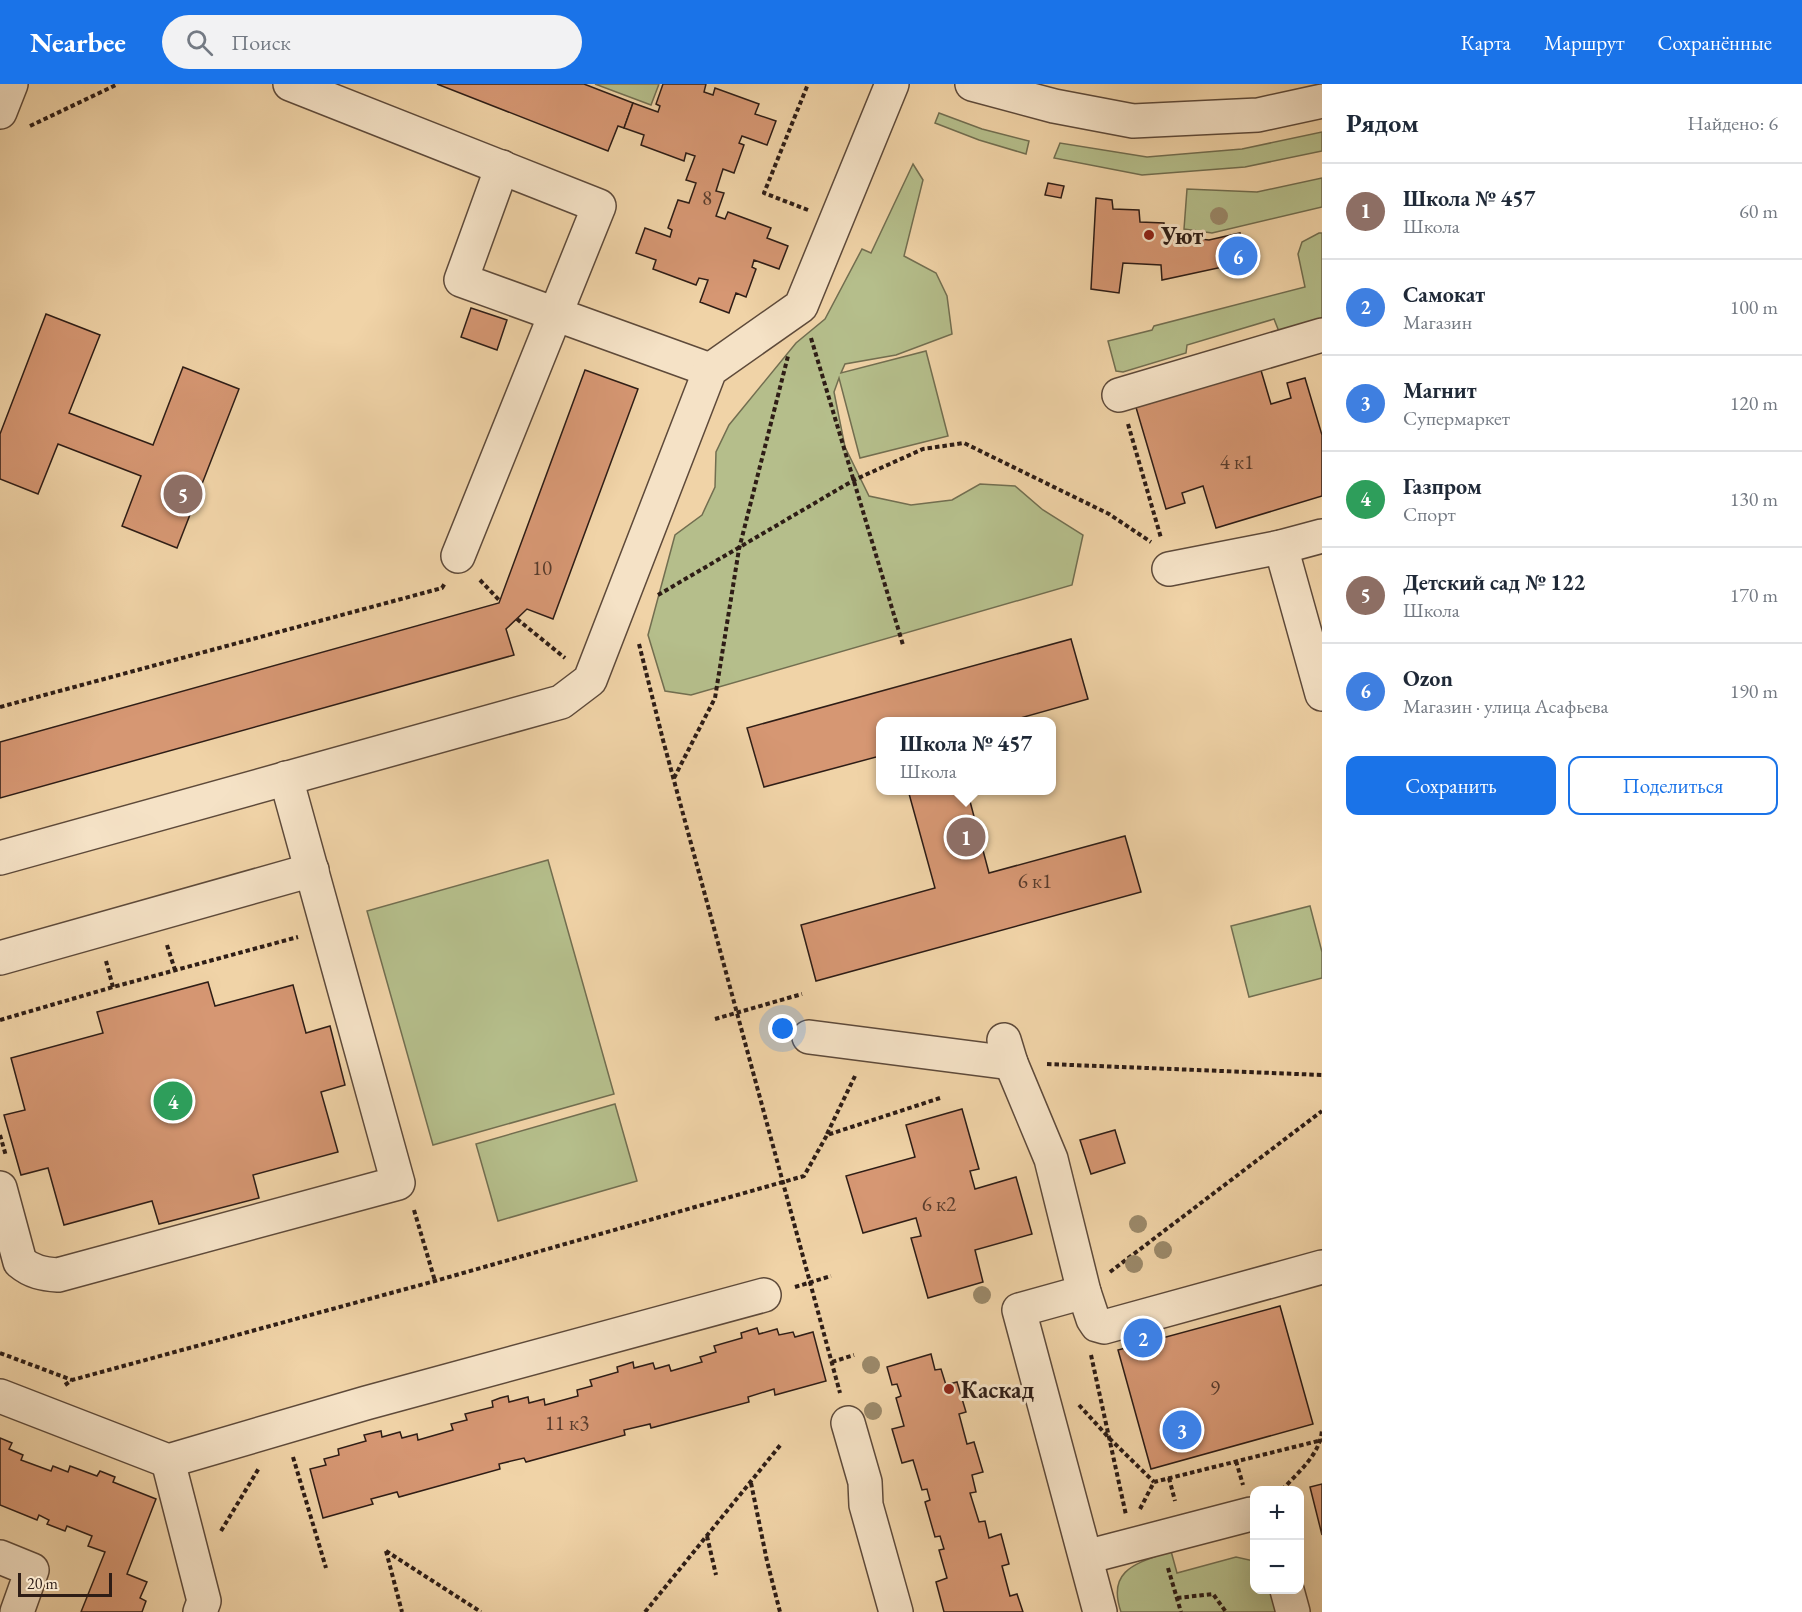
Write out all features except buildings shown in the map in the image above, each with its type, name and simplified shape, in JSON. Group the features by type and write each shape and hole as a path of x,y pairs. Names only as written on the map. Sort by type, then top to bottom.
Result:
{"street":[{"path":"11,84 11,121"},
{"path":"290,84 599,206 458,556"},
{"path":"0,858 561,702 590,680 624,608 710,370 801,306 883,111 892,84"},
{"path":"972,84 1054,106 1133,121 1258,115 1322,101"},
{"path":"502,167 461,280 710,370"},
{"path":"1119,395 1322,335"},
{"path":"1167,560 1281,547 1322,536"},
{"path":"1281,547 1322,694"},
{"path":"3,1173 20,1262 29,1270 58,1275 398,1183 286,778"},
{"path":"0,958 312,870"},
{"path":"809,1037 869,1045 1007,1051 1052,1159 1084,1292 1097,1325 1104,1328 1322,1267"},
{"path":"1084,1292 1019,1310 1100,1612"},
{"path":"0,1396 168,1461 764,1295"},
{"path":"848,1423 865,1482 866,1505 896,1612"},
{"path":"168,1461 204,1601 200,1612"},
{"path":"1086,1557 1141,1537 1250,1514"},
{"path":"0,1557 32,1570 16,1612"},
{"path":"1288,1594 1293,1612"}],"path":[{"path":"11,121 118,84"},
{"path":"808,84 764,193 835,221"},
{"path":"801,306 903,645"},
{"path":"674,779 715,698 739,549 789,352"},
{"path":"1119,395 1167,560"},
{"path":"848,1423 674,779 624,608 739,549 854,480 923,449 964,443 1109,514 1167,560"},
{"path":"0,707 442,588 458,556"},
{"path":"516,619 590,680"},
{"path":"0,1019 307,935"},
{"path":"715,1019 802,994"},
{"path":"33,1408 72,1380 435,1281 804,1176 827,1135 869,1045"},
{"path":"1007,1051 1322,1075"},
{"path":"827,1135 940,1098"},
{"path":"1084,1292 1322,1111"},
{"path":"0,1135 3,1173"},
{"path":"398,1183 410,1194 435,1281"},
{"path":"764,1295 831,1276"},
{"path":"1097,1325 1090,1357 1110,1439 1141,1537 1177,1598 1181,1612"},
{"path":"0,1353 72,1380"},
{"path":"832,1362 854,1355"},
{"path":"1078,1404 1154,1482"},
{"path":"284,1427 326,1568"},
{"path":"197,1572 284,1427"},
{"path":"1286,1486 1317,1450 1322,1440 1322,1430"},
{"path":"1154,1482 1322,1440"},
{"path":"645,1612 782,1443"},
{"path":"1141,1537 1154,1482"},
{"path":"751,1483 780,1612"},
{"path":"707,1536 717,1575"},
{"path":"402,1612 386,1551 481,1612"},
{"path":"1177,1598 1213,1594 1226,1612"}],"green space":[{"path":"595,84 659,84 651,105"},
{"path":"939,113 982,129 1029,141 1026,154 979,140 935,123"},
{"path":"1322,132 1322,151 1245,167 1142,175 1054,158 1060,143 1147,157 1242,149"},
{"path":"913,164 923,180 904,256 936,273 947,296 952,334 896,355 845,364 841,373 926,351 948,436 860,458 839,378 834,392 845,447 869,496 911,505 952,500 980,484 1015,486 1043,510 1083,535 1072,585 691,695 665,691 648,635 675,535 702,515 715,487 716,452 729,425 796,343 825,319 862,249 871,253"},
{"path":"1322,178 1322,207 1212,233 1184,229 1187,189 1257,192"},
{"path":"1322,233 1322,323 1280,334 1274,319 1187,345 1186,353 1123,372 1116,371 1108,341 1152,330 1154,326 1305,287 1298,254 1302,242"},
{"path":"548,860 614,1094 433,1145 367,911"},
{"path":"1310,906 1322,952 1322,978 1249,997 1231,926"},
{"path":"615,1104 637,1181 498,1221 476,1144"},
{"path":"1171,1551 1177,1573 1236,1557 1250,1560 1250,1594 1271,1594 1277,1612 1121,1612 1117,1598 1118,1586 1122,1577 1128,1570"}],"place":[{"name":"Уют","path":"1149,235"},
{"name":"Ozon","path":"1238,256"},
{"name":"Детский сад № 122","path":"183,494"},
{"name":"Школа № 457","path":"966,837"},
{"name":"Газпром","path":"173,1101"},
{"name":"Самокат","path":"1143,1338"},
{"name":"Каскад","path":"949,1389"},
{"name":"Магнит","path":"1182,1430"}]}
